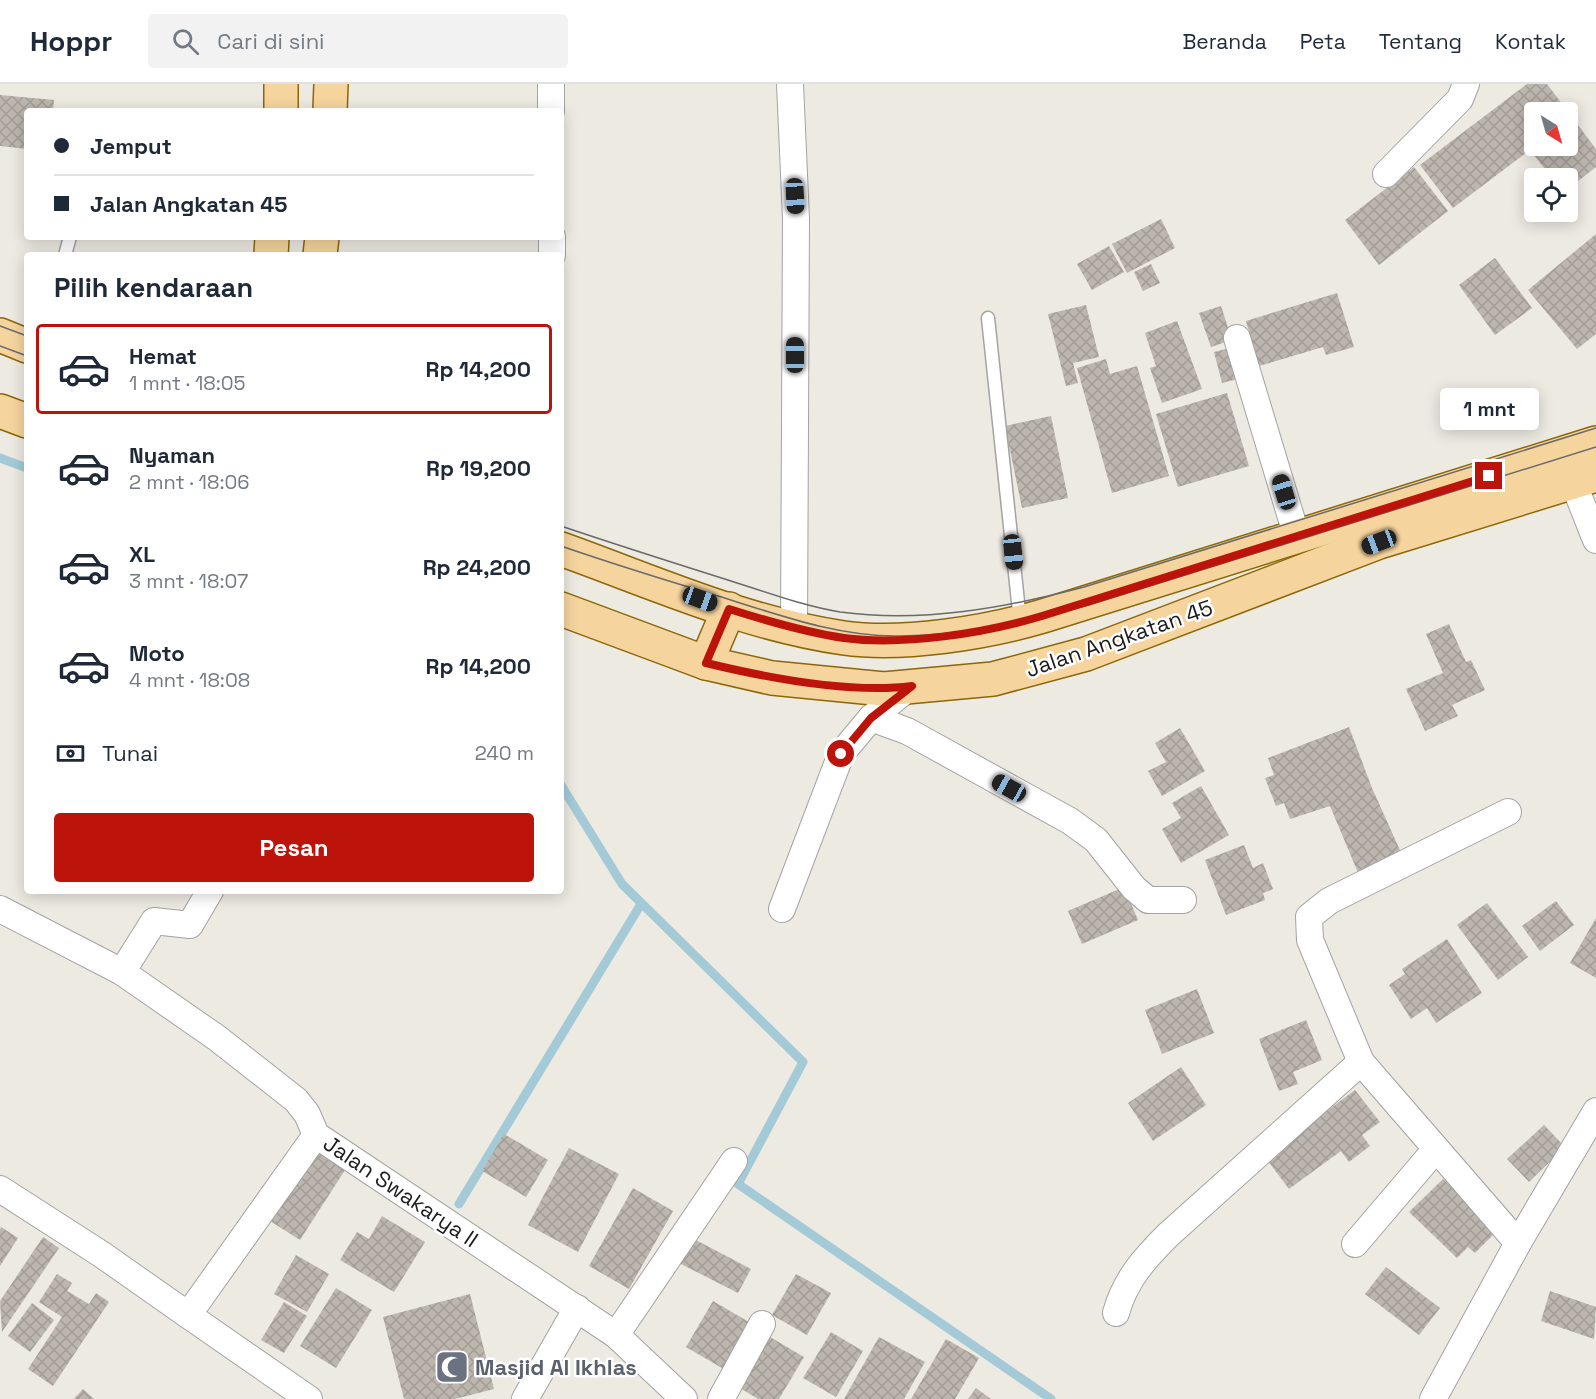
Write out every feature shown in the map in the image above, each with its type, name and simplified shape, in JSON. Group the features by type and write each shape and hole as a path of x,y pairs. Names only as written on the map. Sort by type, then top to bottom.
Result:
{"main road":[{"path":"281,84 281,108"},
{"path":"330,108 331,84"},
{"path":"0,335 24,345"},
{"path":"0,411 24,420"},
{"name":"Jalan Angkatan 45","path":"564,550 729,609 794,629 846,638 938,637 1021,623 1596,442"},
{"name":"Jalan Angkatan 45","path":"564,610 706,663 772,678 854,688 884,689 993,679 1039,669 1086,654 1379,542 1584,479"},
{"path":"706,663 729,609"}],"street":[{"path":"550,84 551,108"},
{"path":"790,84 796,219 794,629"},
{"path":"1386,174 1460,99 1466,84"},
{"path":"1237,338 1297,537"},
{"path":"1584,479 1596,540"},
{"path":"782,909 841,754 871,718 912,686"},
{"path":"871,718 907,731 1070,821 1096,840 1134,888 1148,900 1183,900"},
{"path":"1508,812 1329,901 1309,917 1310,939 1362,1062 1518,1243"},
{"path":"122,972 154,921 190,926 208,894"},
{"name":"Jalan Swakarya II","path":"0,909 122,972 273,1079 308,1114 316,1135 616,1335 684,1399"},
{"path":"1116,1313 1121,1296 1138,1266 1168,1235 1362,1062"},
{"path":"1433,1399 1518,1243 1596,1111"},
{"path":"188,1315 316,1135"},
{"path":"1355,1244 1436,1149"},
{"path":"616,1335 734,1161"},
{"path":"0,1189 101,1254 309,1399"},
{"path":"525,1399 577,1308"},
{"path":"721,1399 762,1324"}],"lane":[{"path":"988,318 1021,623"}],"building":[{"path":"1527,84 1547,84 1561,102 1524,102 1524,155 1453,208 1420,165"},
{"path":"0,95 54,100 53,108 24,108 24,149 0,146"},
{"path":"1578,125 1596,149 1596,167 1578,181 1578,168 1544,168 1535,156 1578,156"},
{"path":"1414,167 1448,211 1379,265 1345,220"},
{"path":"1161,219 1175,248 1127,273 1112,244"},
{"path":"1596,234 1596,334 1577,349 1528,290"},
{"path":"1109,246 1124,272 1092,290 1077,264"},
{"path":"1495,258 1532,308 1495,335 1459,285"},
{"path":"1151,264 1160,283 1143,291 1134,272"},
{"path":"1337,293 1354,347 1326,355 1323,347 1259,366 1246,321"},
{"path":"1086,305 1099,357 1073,363 1078,383 1066,386 1048,314"},
{"path":"1221,306 1232,340 1211,347 1199,313"},
{"path":"1177,321 1202,389 1162,403 1150,368 1156,366 1145,333"},
{"path":"1230,348 1238,379 1222,383 1214,352"},
{"path":"1106,359 1110,374 1137,366 1169,476 1112,493 1077,368"},
{"path":"1227,393 1249,466 1178,487 1156,414"},
{"path":"1051,416 1068,498 1022,508 1005,426"},
{"path":"1449,624 1466,662 1471,660 1485,690 1452,705 1458,716 1425,731 1406,689 1443,673 1426,634"},
{"path":"1349,727 1372,788 1403,857 1359,875 1330,806 1290,819 1284,803 1276,806 1265,778 1274,775 1268,758"},
{"path":"1180,728 1205,771 1162,796 1148,771 1166,762 1155,743"},
{"path":"1201,786 1229,835 1181,863 1162,829 1181,818 1172,803"},
{"path":"1244,845 1253,868 1263,863 1273,889 1263,893 1265,900 1226,915 1205,860"},
{"path":"1124,887 1138,920 1082,944 1068,911"},
{"path":"1556,901 1574,925 1540,951 1522,926"},
{"path":"1487,903 1528,957 1498,980 1457,925"},
{"path":"1596,918 1596,978 1570,963"},
{"path":"1447,939 1482,993 1436,1023 1427,1008 1411,1019 1389,985 1405,974 1402,969"},
{"path":"1197,989 1214,1033 1162,1054 1145,1010"},
{"path":"1306,1020 1322,1060 1293,1072 1298,1084 1279,1091 1259,1039"},
{"path":"1181,1067 1206,1105 1153,1141 1128,1103"},
{"path":"1355,1090 1380,1122 1362,1135 1370,1146 1349,1162 1341,1151 1289,1189 1265,1157"},
{"path":"1544,1125 1565,1147 1529,1182 1507,1159"},
{"path":"504,1134 548,1160 526,1197 482,1171"},
{"path":"569,1148 619,1174 578,1252 528,1225"},
{"path":"315,1150 345,1170 300,1240 270,1221"},
{"path":"1443,1179 1497,1231 1475,1253 1468,1247 1457,1258 1409,1212"},
{"path":"633,1188 673,1211 629,1289 589,1266"},
{"path":"382,1216 425,1242 394,1292 340,1260 357,1232 369,1239"},
{"path":"1,1227 18,1238 0,1266 0,1229"},
{"path":"43,1237 59,1248 2,1332 0,1301"},
{"path":"692,1238 751,1269 738,1293 679,1263"},
{"path":"296,1255 329,1274 307,1312 274,1294"},
{"path":"1386,1267 1440,1308 1419,1335 1365,1294"},
{"path":"57,1274 72,1283 67,1291 89,1304 96,1293 109,1302 53,1386 28,1369 62,1317 39,1302"},
{"path":"796,1274 831,1293 807,1335 772,1315"},
{"path":"336,1288 372,1310 336,1368 300,1346"},
{"path":"1550,1291 1596,1307 1594,1339 1541,1321"},
{"path":"470,1294 494,1389 455,1399 404,1399 383,1317"},
{"path":"713,1301 754,1325 727,1371 686,1347"},
{"path":"284,1302 307,1316 284,1353 261,1340"},
{"path":"32,1303 54,1320 30,1352 8,1336"},
{"path":"831,1332 863,1351 836,1397 803,1378"},
{"path":"765,1334 804,1357 779,1399 758,1399 735,1385"},
{"path":"879,1337 925,1362 904,1399 844,1399"},
{"path":"946,1339 979,1358 955,1399 911,1399"},
{"path":"976,1388 991,1399 968,1399"},
{"path":"83,1389 94,1399 74,1399"}],"waterway":[{"path":"0,458 24,467"},
{"path":"564,790 622,884 803,1062 738,1184 1051,1399"},
{"path":"459,1204 641,904"}],"tram line":[{"path":"0,326 24,335"},
{"path":"0,346 24,355"},
{"path":"564,527 771,594 840,612 902,616 964,612 1084,587 1596,428"},
{"path":"564,547 762,610 830,629 900,636 948,633 1019,622 1089,605 1596,447"}],"place":[{"name":"Masjid Al Ikhlas","path":"452,1367"}],"route":[{"path":"841,754 871,718 912,686 884,689 854,688 772,678 706,663 729,609 794,629 846,638 938,637 1008,626 1489,476"}]}
